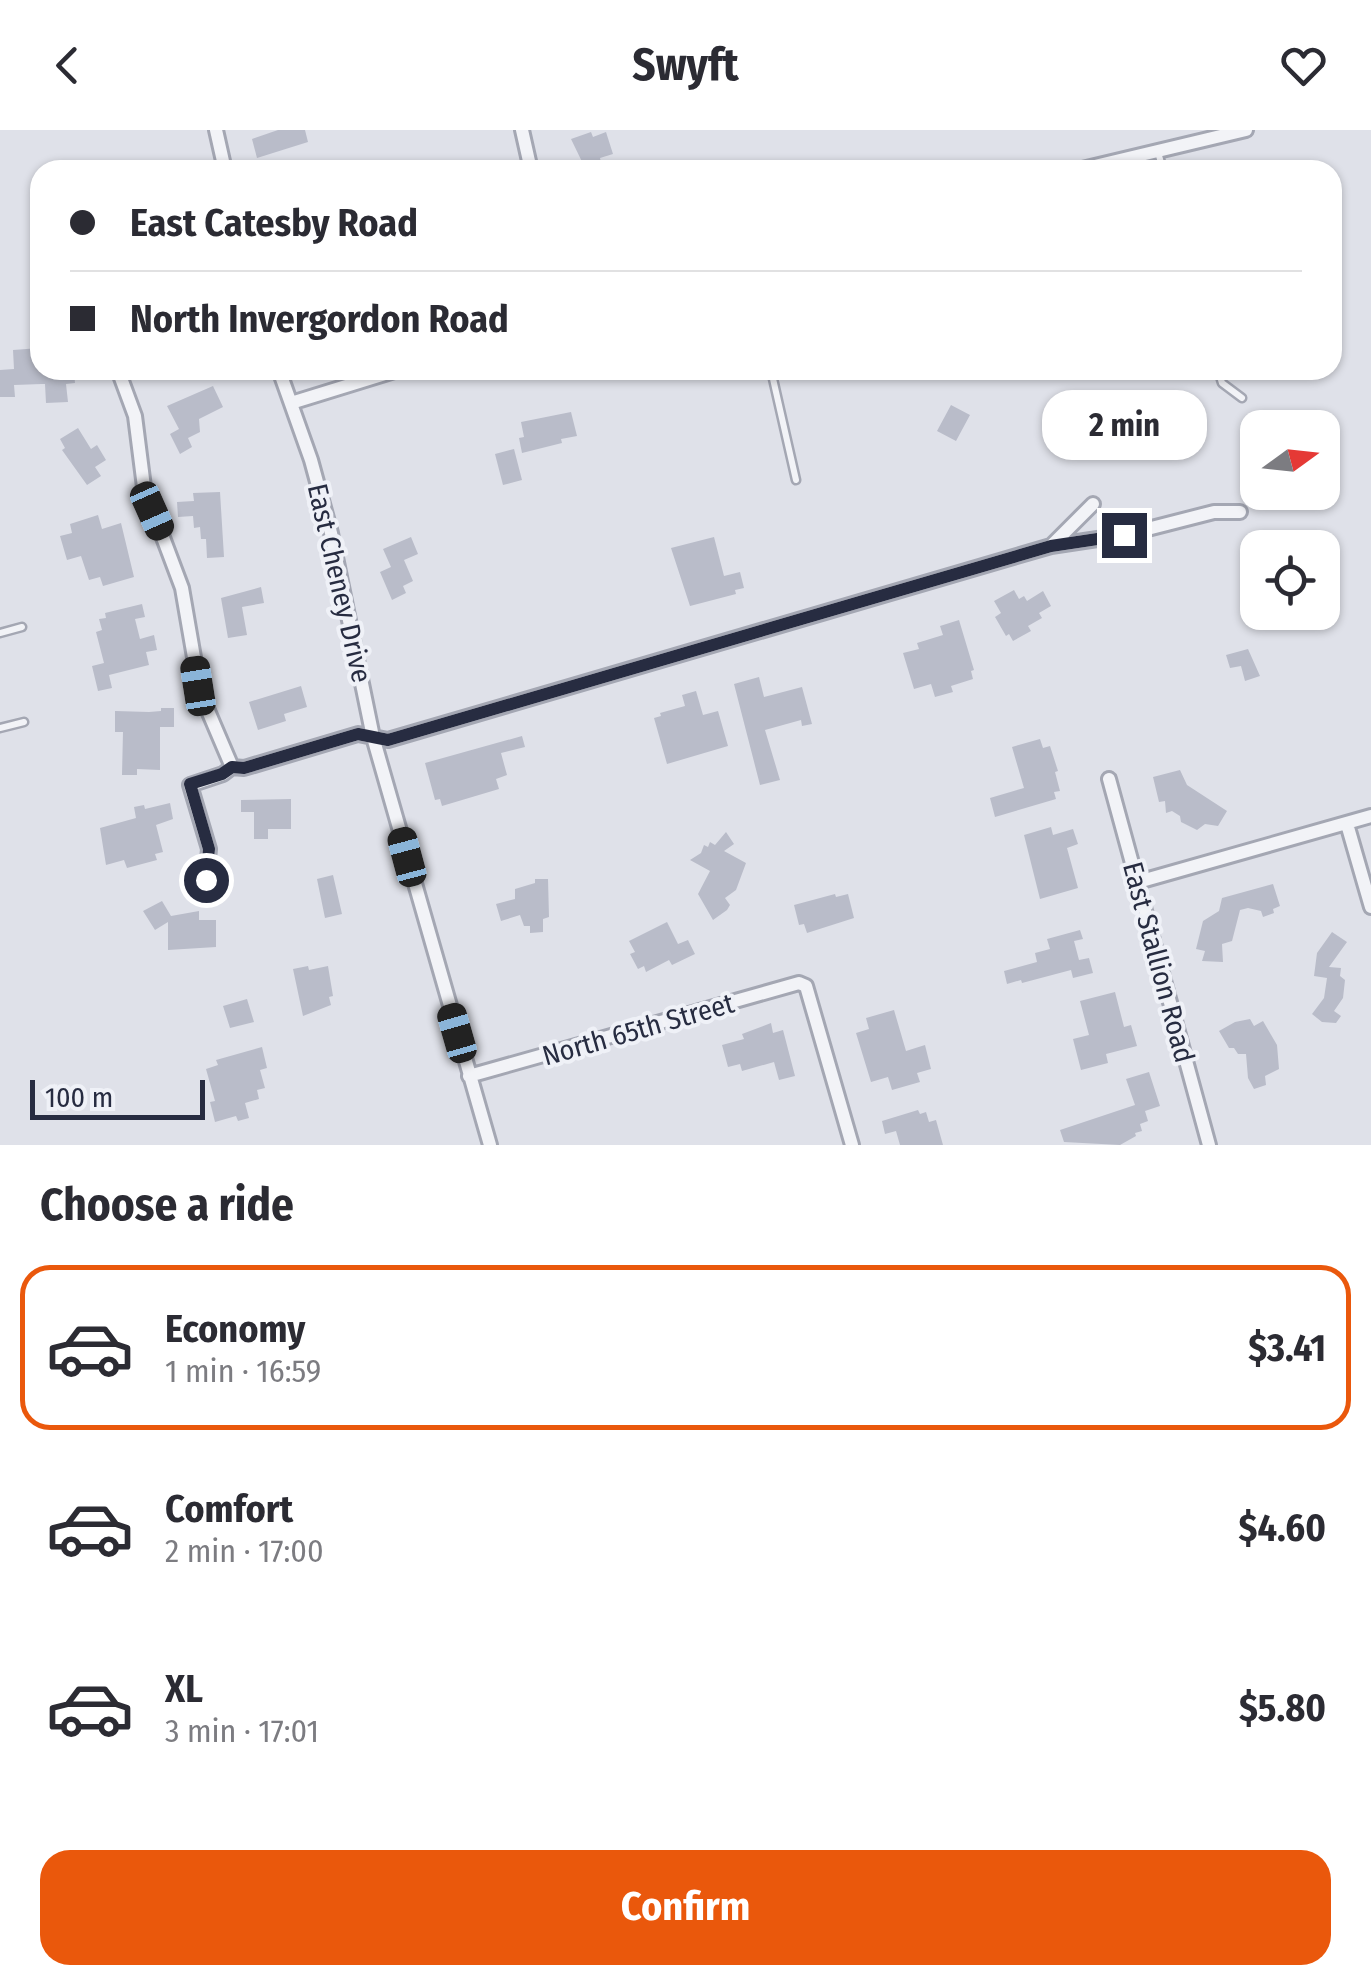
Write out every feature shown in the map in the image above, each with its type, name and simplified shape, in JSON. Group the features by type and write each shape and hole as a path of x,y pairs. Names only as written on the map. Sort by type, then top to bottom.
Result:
{"street":[{"path":"216,130 223,160"},
{"path":"522,130 529,160"},
{"path":"1142,160 1158,151 1246,130"},
{"path":"122,380 135,416 144,487 182,588 200,692 232,767"},
{"name":"East Cheney Drive","path":"283,380 331,533 374,737 490,1145"},
{"path":"291,403 366,380"},
{"path":"1051,546 1093,504"},
{"path":"206,880 209,849 190,784 232,767 244,768 358,734 388,740 1051,546 1124,535 1214,512 1240,512"},
{"name":"East Stallion Road","path":"1109,779 1209,1145"},
{"path":"1138,882 1371,816"},
{"path":"1347,824 1371,908"},
{"name":"North 65th Street","path":"469,1076 800,984 806,986 852,1145"}],"lane":[{"path":"1158,151 1160,160"},
{"path":"773,380 796,480"},
{"path":"1221,380 1242,398"},
{"path":"0,634 22,627"},
{"path":"0,728 24,722"}],"building":[{"path":"278,130 305,130 308,142 257,158 252,139"},
{"path":"606,132 613,154 600,160 581,160 571,139"},
{"path":"30,349 30,380 75,380 66,384 68,402 46,403 45,384 14,385 15,397 0,397 0,370 14,369 13,350"},
{"path":"213,386 223,407 199,419 200,432 188,438 192,447 180,454 170,434 179,429 167,406"},
{"path":"951,405 970,415 956,441 937,431"},
{"path":"571,412 577,436 522,453 521,422"},
{"path":"78,428 91,449 97,445 106,460 95,467 101,476 87,485 62,450 65,448 60,439"},
{"path":"514,449 522,480 503,485 495,454"},
{"path":"220,492 224,557 207,558 206,539 201,539 200,527 194,528 193,516 178,517 177,502 194,501 193,493"},
{"path":"98,515 102,529 121,523 134,577 103,586 100,577 89,580 81,556 67,560 60,536 72,533 70,524"},
{"path":"411,537 418,554 404,560 413,581 403,586 406,593 392,600 380,572 391,567 383,549"},
{"path":"714,537 724,576 740,572 744,588 735,590 736,594 690,606 671,548"},
{"path":"261,587 264,603 242,607 247,635 228,638 221,598"},
{"path":"1014,590 1019,599 1024,596 1027,601 1043,591 1051,606 1039,613 1042,618 1028,626 1031,631 1013,641 995,617 1001,613 994,601"},
{"path":"142,604 145,617 135,619 140,639 154,635 157,650 146,652 149,665 109,675 112,688 98,691 92,666 104,663 96,632 102,630 99,619 106,618 105,613"},
{"path":"959,620 974,670 973,679 951,686 953,692 935,697 931,684 914,689 903,653 919,649 917,643 943,635 940,626"},
{"path":"1248,649 1260,676 1245,681 1241,666 1230,668 1226,655"},
{"path":"759,677 764,697 802,687 812,724 802,726 801,720 765,730 780,780 760,785 734,684"},
{"path":"301,686 307,707 284,714 286,721 258,730 249,702"},
{"path":"696,691 703,715 718,711 728,746 667,764 654,718 685,706 682,695"},
{"path":"174,708 174,727 160,727 160,770 137,769 137,775 122,775 123,732 115,732 115,711 149,712"},
{"path":"522,736 525,747 501,753 507,775 496,779 499,789 442,806 440,799 435,800 425,763"},
{"path":"1040,739 1043,748 1050,746 1058,771 1055,772 1060,791 1054,792 1056,799 995,817 990,798 1024,788 1012,747"},
{"path":"1180,770 1187,785 1227,811 1218,826 1205,824 1197,830 1181,822 1180,816 1172,811 1166,813 1165,801 1159,802 1153,777"},
{"path":"291,799 291,829 268,829 268,839 254,839 254,812 241,812 241,800"},
{"path":"170,803 173,819 156,825 163,852 155,854 157,860 127,868 124,860 106,865 100,828 136,818 134,807 144,805 145,809"},
{"path":"1051,827 1053,835 1073,829 1078,844 1067,848 1078,888 1040,899 1024,835"},
{"path":"726,832 734,844 724,851 746,863 736,890 725,898 730,905 713,920 698,894 710,871 690,860 701,853 704,845 715,845"},
{"path":"333,875 342,914 325,918 317,879"},
{"path":"535,879 548,879 549,917 543,919 543,932 530,933 530,926 524,926 520,915 501,921 496,904 515,899 515,889 535,883"},
{"path":"1273,884 1280,906 1273,909 1274,913 1263,917 1261,911 1240,910 1232,941 1222,944 1223,962 1202,961 1205,951 1196,949 1203,921 1219,911 1222,898"},
{"path":"848,894 854,918 807,933 804,924 799,925 794,905"},
{"path":"162,901 171,916 199,911 199,920 216,920 216,947 168,950 168,922 155,930 143,911"},
{"path":"667,922 678,944 688,940 695,954 672,965 669,960 646,972 644,966 638,969 630,954 635,952 629,941"},
{"path":"1080,930 1083,939 1074,941 1079,960 1089,958 1093,973 1073,978 1071,970 1007,984 1004,971 1037,962 1035,953 1050,949 1047,939"},
{"path":"1332,932 1347,942 1329,967 1341,968 1340,976 1345,980 1343,998 1334,1011 1341,1016 1336,1023 1322,1022 1312,1014 1324,998 1327,978 1314,976 1317,953"},
{"path":"308,966 309,970 328,966 333,996 329,997 331,1005 303,1016 293,969"},
{"path":"1115,992 1124,1027 1131,1025 1137,1046 1106,1054 1108,1063 1081,1070 1073,1039 1089,1035 1080,1001"},
{"path":"247,999 254,1022 230,1028 223,1006"},
{"path":"894,1010 906,1051 925,1045 931,1069 917,1073 920,1082 892,1090 888,1077 871,1082 856,1033 869,1029 866,1018"},
{"path":"1250,1019 1254,1026 1263,1021 1277,1045 1279,1069 1265,1076 1266,1085 1254,1089 1248,1078 1246,1054 1229,1048 1219,1031"},
{"path":"771,1023 773,1033 783,1030 795,1076 779,1080 774,1062 742,1071 740,1064 728,1067 722,1045 744,1039 742,1034"},
{"path":"262,1047 267,1068 260,1070 265,1088 257,1090 259,1099 245,1103 249,1118 238,1121 236,1116 215,1122 210,1102 215,1101 206,1069 218,1065 216,1060"},
{"path":"1149,1072 1160,1106 1145,1111 1148,1121 1140,1124 1142,1131 1136,1136 1120,1145 1064,1142 1060,1130 1135,1105 1126,1079"},
{"path":"918,1110 920,1114 926,1112 929,1122 936,1120 943,1145 900,1145 896,1131 885,1134 882,1121"}],"route":[{"path":"206,880 209,849 190,784 232,767 244,768 358,734 388,740 1051,546 1124,535"}]}
